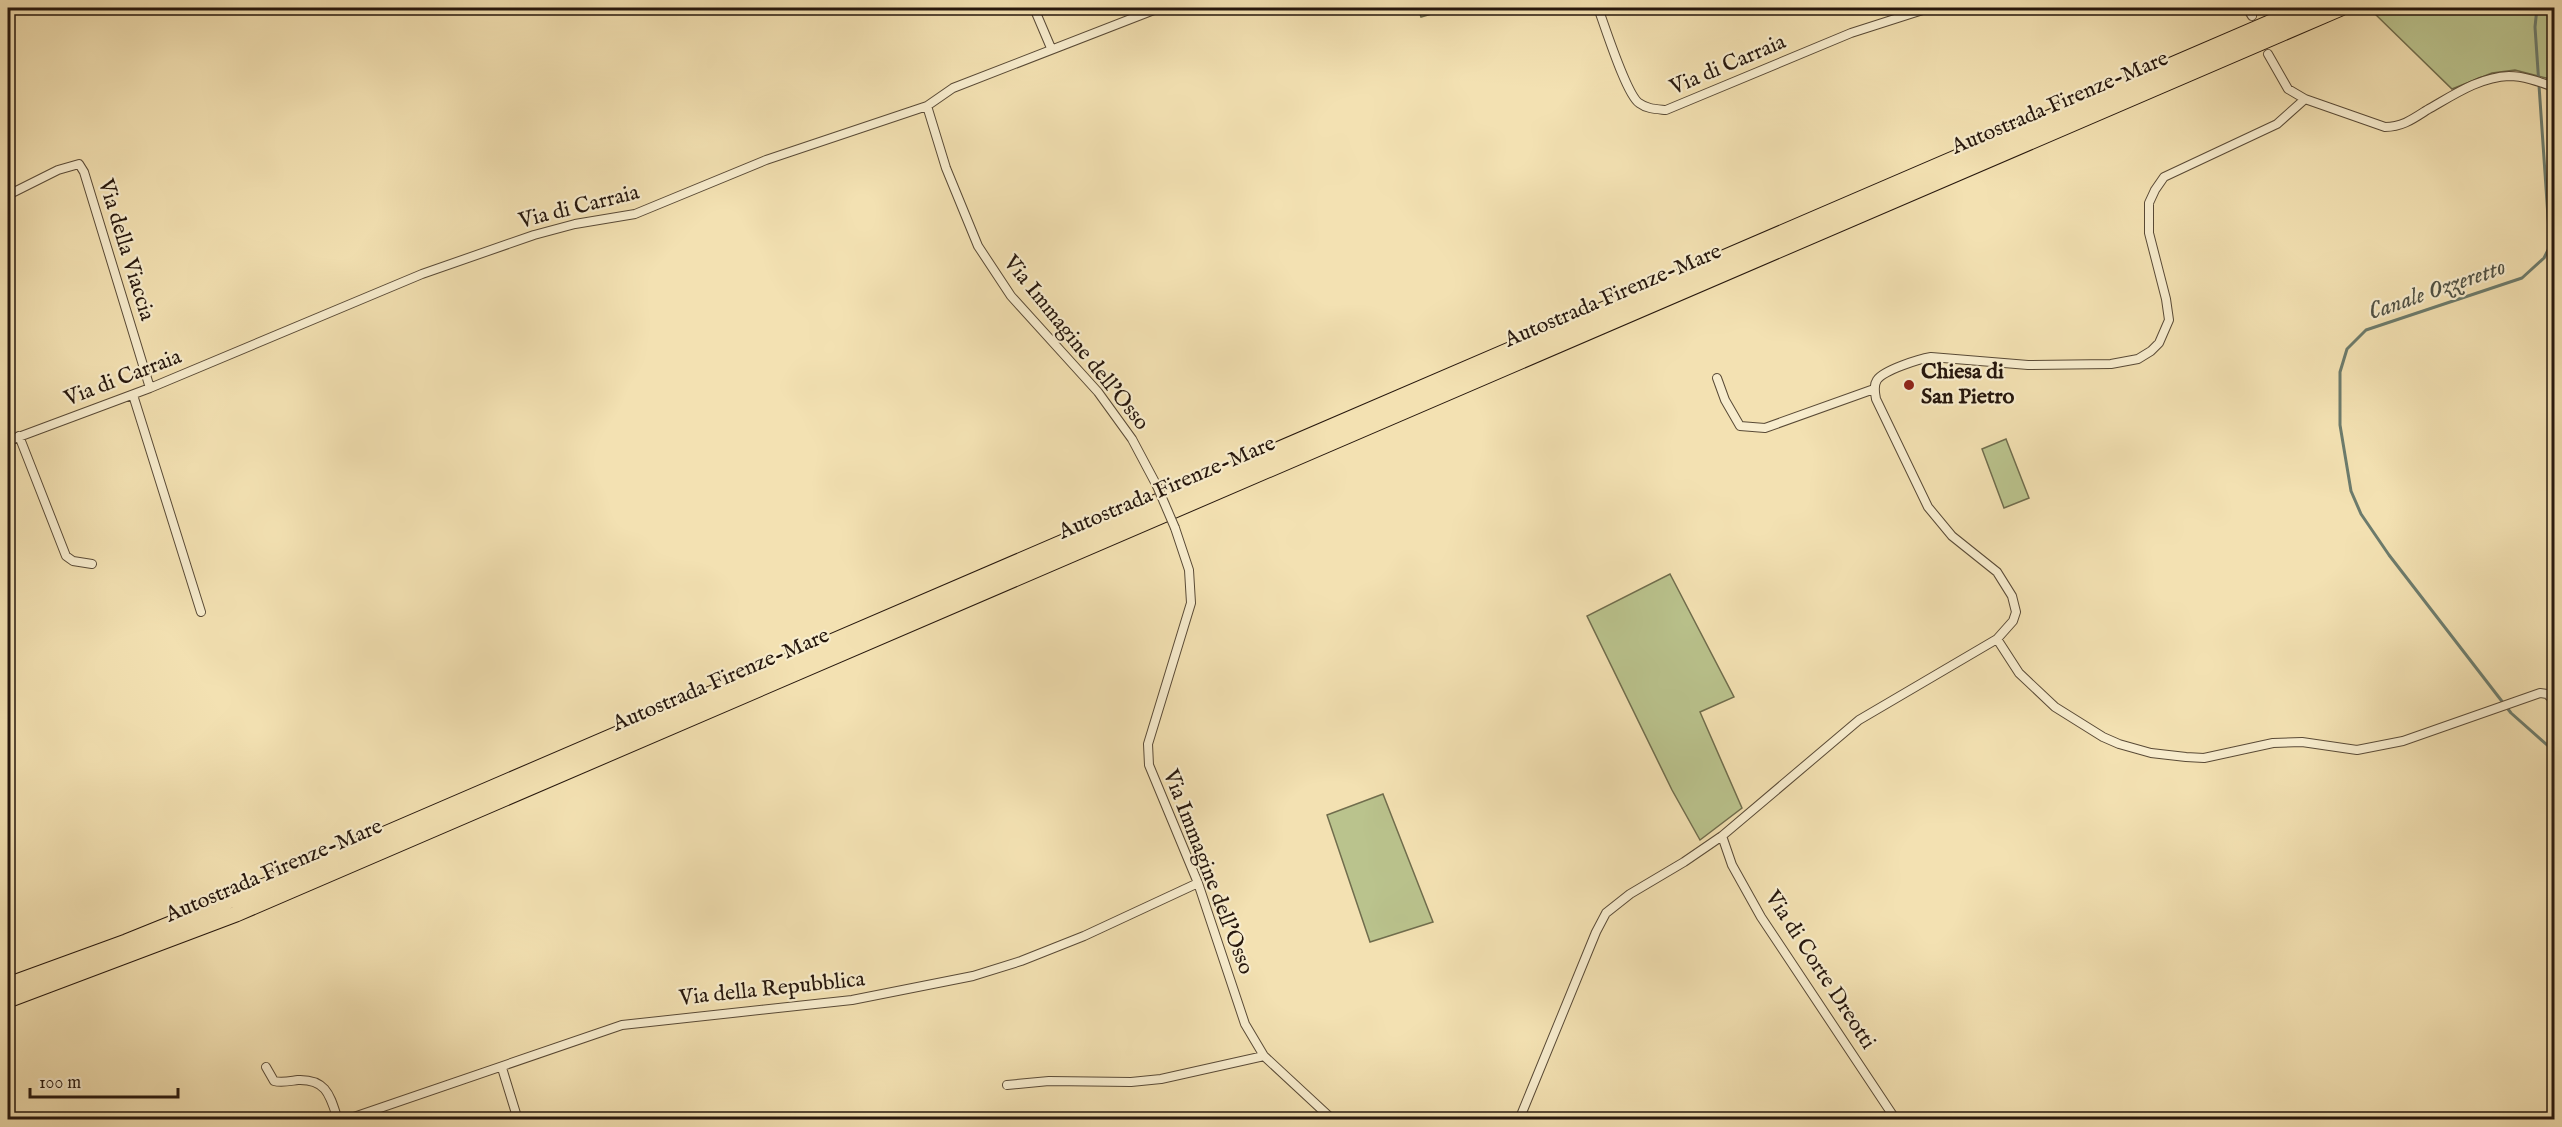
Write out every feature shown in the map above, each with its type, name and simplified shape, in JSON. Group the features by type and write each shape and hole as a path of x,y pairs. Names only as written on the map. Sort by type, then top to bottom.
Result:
{"highway":[{"name":"Autostrada Firenze-Mare","path":"8,985 126,942 255,890 2304,8"},
{"name":"Autostrada Firenze-Mare","path":"8,1000 236,914 2341,8"}],"street":[{"path":"1034,8 1051,48"},
{"name":"Via di Carraia","path":"8,441 133,395 422,274 534,235 575,224 635,214 766,160 927,106 953,88 1051,48 1159,8"},
{"name":"Via di Carraia","path":"1598,8 1627,85 1636,102 1650,109 1666,110 1851,33 1929,8"},
{"path":"2247,8 2252,16"},
{"path":"2268,54 2288,89 2305,99 2385,127 2398,127 2461,91 2486,80 2509,76 2526,78 2553,86"},
{"path":"1518,1119 1606,913 1630,894 1722,836 1859,720 1997,639 2013,621 2016,612 2012,596 1997,572 1952,537 1928,507 1874,389 1876,381 1881,376 1919,359 1931,357 2028,365 2099,364 2138,359 2151,351 2159,344 2169,320 2149,232 2149,203 2155,190 2164,177 2277,124 2305,99"},
{"name":"Via Immagine dell'Osso","path":"927,106 946,168 978,246 1011,296 1098,392 1132,439 1158,486 1190,570 1191,603 1148,744 1149,765 1198,883 1245,1024 1264,1056 1334,1119"},
{"name":"Via della Viaccia","path":"8,195 58,170 79,164 84,172 150,388"},
{"path":"1717,378 1725,400 1740,426 1753,428 1765,428 1874,389"},
{"path":"133,395 201,612"},
{"path":"19,436 66,556 73,561 92,564"},
{"path":"1997,639 2019,672 2055,707 2103,737 2151,753 2204,758 2273,744 2302,742 2357,750 2403,741 2544,693 2554,701"},
{"name":"Via di Corte Dreotti","path":"1722,836 1732,865 1761,917 1896,1119"},
{"name":"Via della Repubblica","path":"345,1119 502,1068 622,1025 852,1000 973,976 1021,961 1084,936 1198,883"},
{"path":"1007,1085 1049,1081 1131,1082 1161,1079 1264,1056"},
{"path":"266,1067 274,1081 317,1081 330,1097 338,1119"},
{"path":"502,1068 518,1119"}],"green space":[{"path":"1418,8 1452,8 1421,17"},
{"path":"2384,8 2554,8 2554,80 2515,70 2492,73 2452,89 2374,13"},
{"path":"2548,111 2554,111 2554,154 2548,154"},
{"path":"2006,439 2029,498 2004,508 1982,449"},
{"path":"1670,574 1734,697 1700,712 1742,808 1700,840 1672,790 1587,616"},
{"path":"1383,794 1433,922 1370,942 1327,815"}],"waterway":[{"name":"Canale Ozzeretto","path":"2537,8 2535,27 2550,246 2544,258 2522,278 2366,330 2347,349 2340,372 2340,425 2351,491 2361,514 2389,555 2511,713 2554,751"}],"place":[{"name":"Chiesa di San Pietro","path":"1909,385"}]}
